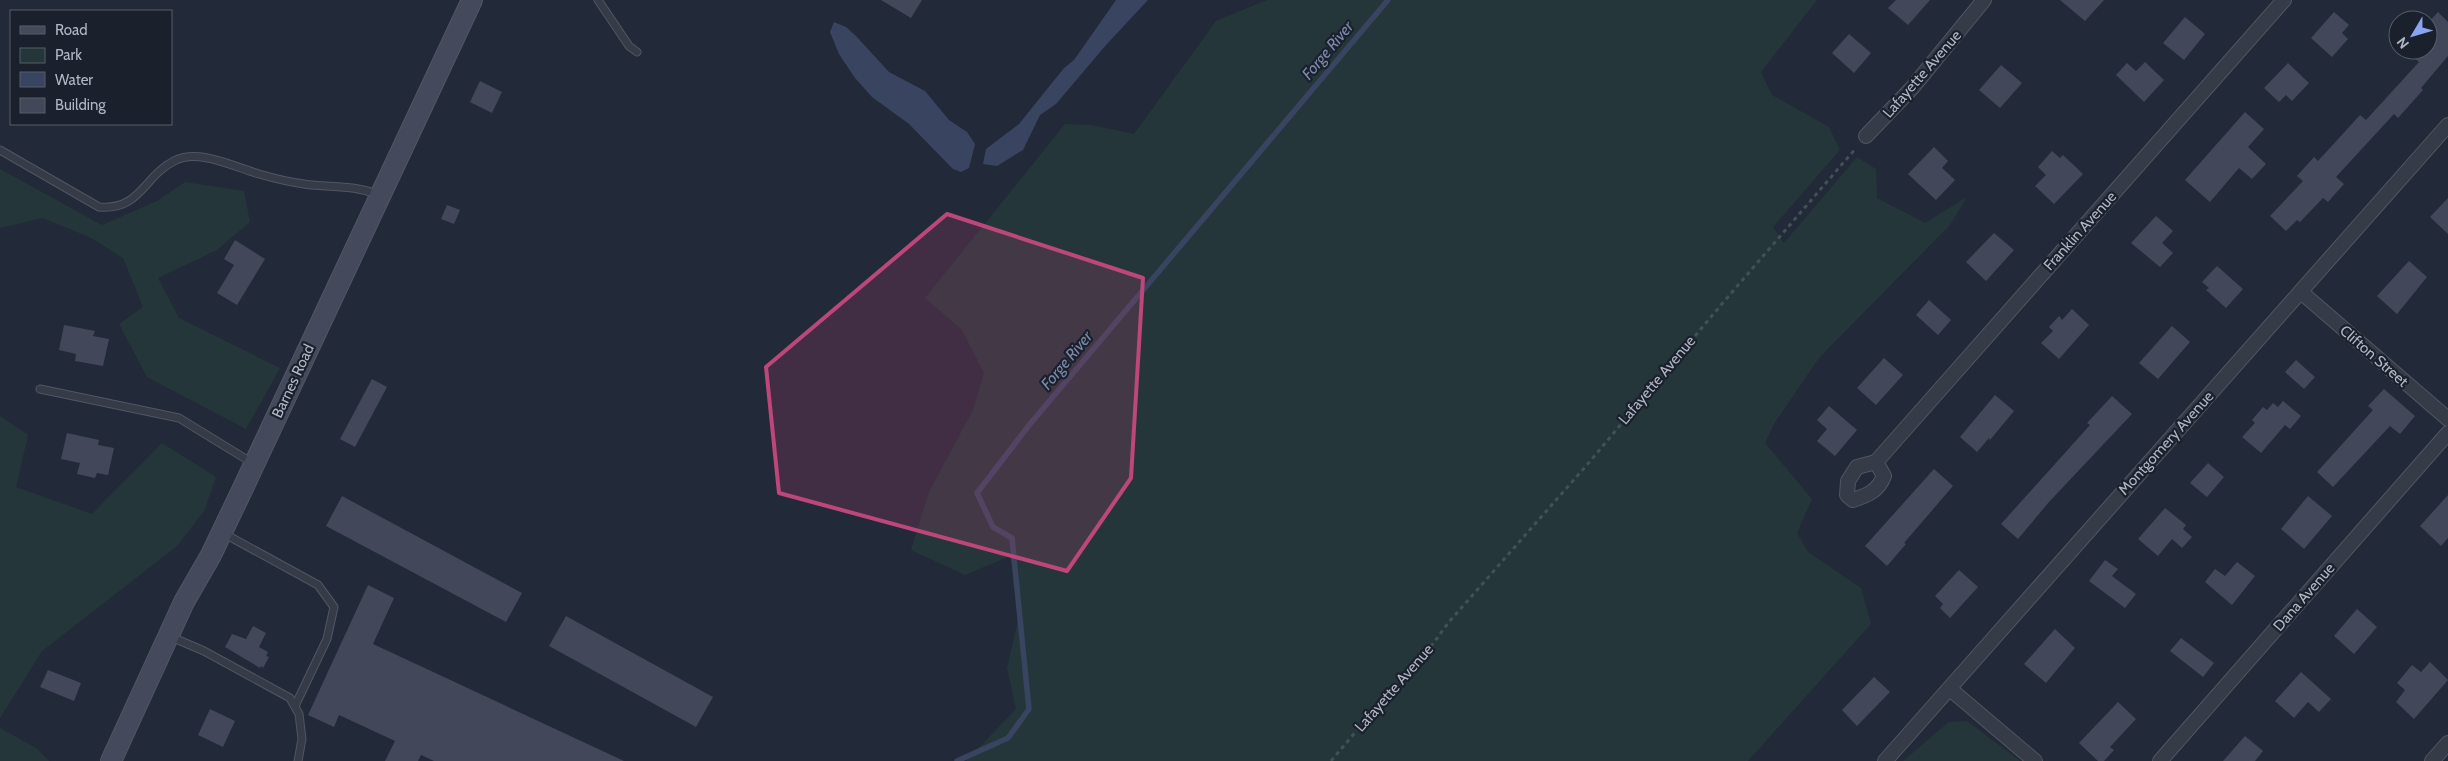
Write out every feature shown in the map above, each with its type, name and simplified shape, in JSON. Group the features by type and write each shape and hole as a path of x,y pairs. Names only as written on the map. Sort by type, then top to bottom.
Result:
{"street":[{"name":"Barnes Road","path":"111,761 184,602 222,532 472,0"},
{"name":"Lafayette Avenue","path":"1866,136 1912,88 1984,0"},
{"name":"Franklin Avenue","path":"1876,462 2284,0"},
{"name":"Montgomery Avenue","path":"1884,761 1950,689 2448,125"},
{"name":"Clifton Street","path":"2301,292 2448,419"},
{"name":"Dana Avenue","path":"2160,761 2448,433"},
{"path":"1950,689 2035,761"},
{"path":"2432,761 2448,743"}],"lane":[{"path":"598,0 629,46 637,52"},
{"path":"0,150 99,207 114,208 124,204 164,168 174,161 184,158 220,162 259,174 304,184 362,188 379,195"},
{"path":"40,389 179,418 254,464"},
{"path":"222,532 318,585 334,606 327,639 294,706"},
{"path":"169,636 204,651 268,684 290,698 299,714 302,739 298,761"}],"path":[{"name":"Lafayette Avenue","path":"1331,761 1380,703 1417,666 1448,623 1586,466 1721,304 1866,136"}],"highlighted area":[{"path":"947,214 1143,278 1131,478 1067,571 779,493 766,367"}],"green space":[{"path":"1267,0 1817,0 1761,72 1772,95 1829,127 1840,150 1773,227 1784,243 1857,157 1876,169 1877,198 1925,223 1967,197 1950,225 1819,358 1774,424 1765,443 1812,499 1797,533 1808,552 1861,588 1871,624 1748,761 966,761 1016,709 1007,668 1018,620 1010,556 965,575 911,550 929,492 973,410 984,373 962,330 925,298 1065,124 1091,125 1134,134 1216,21"},
{"path":"0,169 102,225 157,201 185,182 244,191 250,222 217,250 158,278 179,318 280,368 246,429 147,377 119,324 143,307 123,258 91,238 43,218 0,228"},
{"path":"0,416 28,435 16,487 92,514 162,443 216,477 204,511 177,546 42,651 0,718"},
{"path":"1967,721 2020,761 1903,761 1949,722"},
{"path":"0,728 36,748 49,761 0,761"}],"water":[{"path":"1116,0 1148,0 1106,45 1056,104 1040,115 1023,150 997,166 983,164 986,149 1019,124 1064,68 1074,60"},
{"path":"834,22 846,27 856,36 889,72 925,91 949,120 967,132 975,144 969,168 961,172 953,169 909,124 872,97 855,78 839,54 830,32"}],"building":[{"path":"881,0 922,0 911,18"},
{"path":"1896,0 1930,0 1908,25 1888,8"},
{"path":"2060,0 2104,0 2085,21"},
{"path":"2334,12 2349,25 2342,33 2348,39 2332,57 2311,38"},
{"path":"2438,12 2448,22 2448,56 2421,88 2423,90 2398,118 2394,114 2336,177 2344,184 2328,202 2323,198 2300,222 2297,220 2286,231 2270,216 2303,181 2297,176 2314,157 2318,161 2360,115 2366,120 2419,62 2417,60 2438,60"},
{"path":"2185,17 2205,34 2184,60 2163,43"},
{"path":"1849,34 1871,53 1854,73 1832,53"},
{"path":"2145,62 2164,80 2144,102 2116,75 2127,63 2136,71"},
{"path":"2288,63 2309,83 2292,101 2286,95 2279,102 2264,88"},
{"path":"2001,65 2022,83 2000,108 1979,90"},
{"path":"480,81 502,92 492,113 470,102"},
{"path":"2245,112 2264,129 2248,147 2266,164 2252,179 2239,168 2210,202 2185,180"},
{"path":"1934,147 1948,161 1942,168 1955,180 1936,200 1908,174"},
{"path":"2052,151 2060,158 2063,155 2083,174 2054,204 2035,186 2046,175 2038,167"},
{"path":"2448,198 2448,234 2430,217"},
{"path":"447,205 460,210 454,224 441,219"},
{"path":"2156,216 2173,231 2162,243 2173,253 2160,267 2131,243"},
{"path":"1994,233 2014,250 1986,281 1966,262"},
{"path":"235,240 265,259 237,305 217,293 234,265 224,259"},
{"path":"2409,261 2427,277 2397,314 2377,296"},
{"path":"2217,266 2243,289 2226,308 2206,290 2209,288 2202,282"},
{"path":"1929,300 1951,320 1938,335 1916,315"},
{"path":"2072,309 2089,325 2059,359 2041,343 2053,331 2049,327 2059,316 2062,320"},
{"path":"64,325 95,331 93,336 109,339 103,366 75,361 76,354 59,350"},
{"path":"2172,326 2190,342 2158,379 2139,363"},
{"path":"1884,358 1903,375 1876,405 1857,388"},
{"path":"2296,360 2315,377 2304,389 2285,372"},
{"path":"372,379 387,387 355,447 340,439"},
{"path":"2384,389 2415,416 2400,434 2390,426 2333,487 2317,472 2373,410 2368,406"},
{"path":"1995,395 2014,411 1990,440 1989,438 1977,452 1960,437"},
{"path":"2112,396 2132,414 2049,502 2018,539 2001,524 2090,425 2087,423"},
{"path":"2283,401 2301,416 2290,429 2285,425 2261,453 2242,437 2255,423 2252,420 2263,407 2267,410 2273,403 2278,407"},
{"path":"1829,406 1857,430 1835,456 1817,441 1827,429 1817,420"},
{"path":"67,433 99,440 98,445 114,448 108,475 97,473 95,478 77,474 80,463 61,459"},
{"path":"2208,463 2224,477 2207,497 2190,483"},
{"path":"1934,469 1953,486 1904,543 1906,544 1887,566 1865,546"},
{"path":"2448,495 2448,538 2441,546 2420,526"},
{"path":"342,496 522,593 506,622 326,526"},
{"path":"2308,496 2332,516 2304,549 2281,529"},
{"path":"2165,508 2186,525 2183,529 2192,537 2182,548 2172,539 2158,556 2138,539"},
{"path":"2105,560 2118,569 2112,576 2136,594 2125,608 2089,581"},
{"path":"2237,562 2255,576 2232,605 2205,582 2215,569 2225,576"},
{"path":"1959,570 1978,587 1950,618 1940,608 1943,604 1935,596"},
{"path":"368,585 394,598 373,644 624,761 434,761 421,755 418,761 385,761 395,741 339,715 334,727 308,715"},
{"path":"2357,609 2377,627 2354,654 2334,636"},
{"path":"566,616 713,697 696,727 549,646"},
{"path":"253,626 266,633 259,647 268,652 266,656 269,657 263,668 225,647 232,634 246,639"},
{"path":"2055,629 2075,648 2046,683 2024,664"},
{"path":"2181,638 2214,663 2203,677 2170,651"},
{"path":"2430,662 2448,680 2414,719 2396,702 2405,690 2397,683 2412,665 2421,672"},
{"path":"48,670 81,683 74,701 40,687"},
{"path":"2301,672 2331,699 2319,712 2308,702 2294,718 2275,701"},
{"path":"1874,677 1890,692 1857,726 1842,710"},
{"path":"2118,702 2136,719 2110,747 2114,750 2104,761 2098,761 2079,743"},
{"path":"210,709 235,721 223,747 198,735"},
{"path":"2245,736 2263,751 2255,761 2223,761"}],"waterway":[{"name":"Forge River","path":"957,761 1008,738 1029,709 1012,538 993,527 977,493 1030,424 1388,0"}]}
